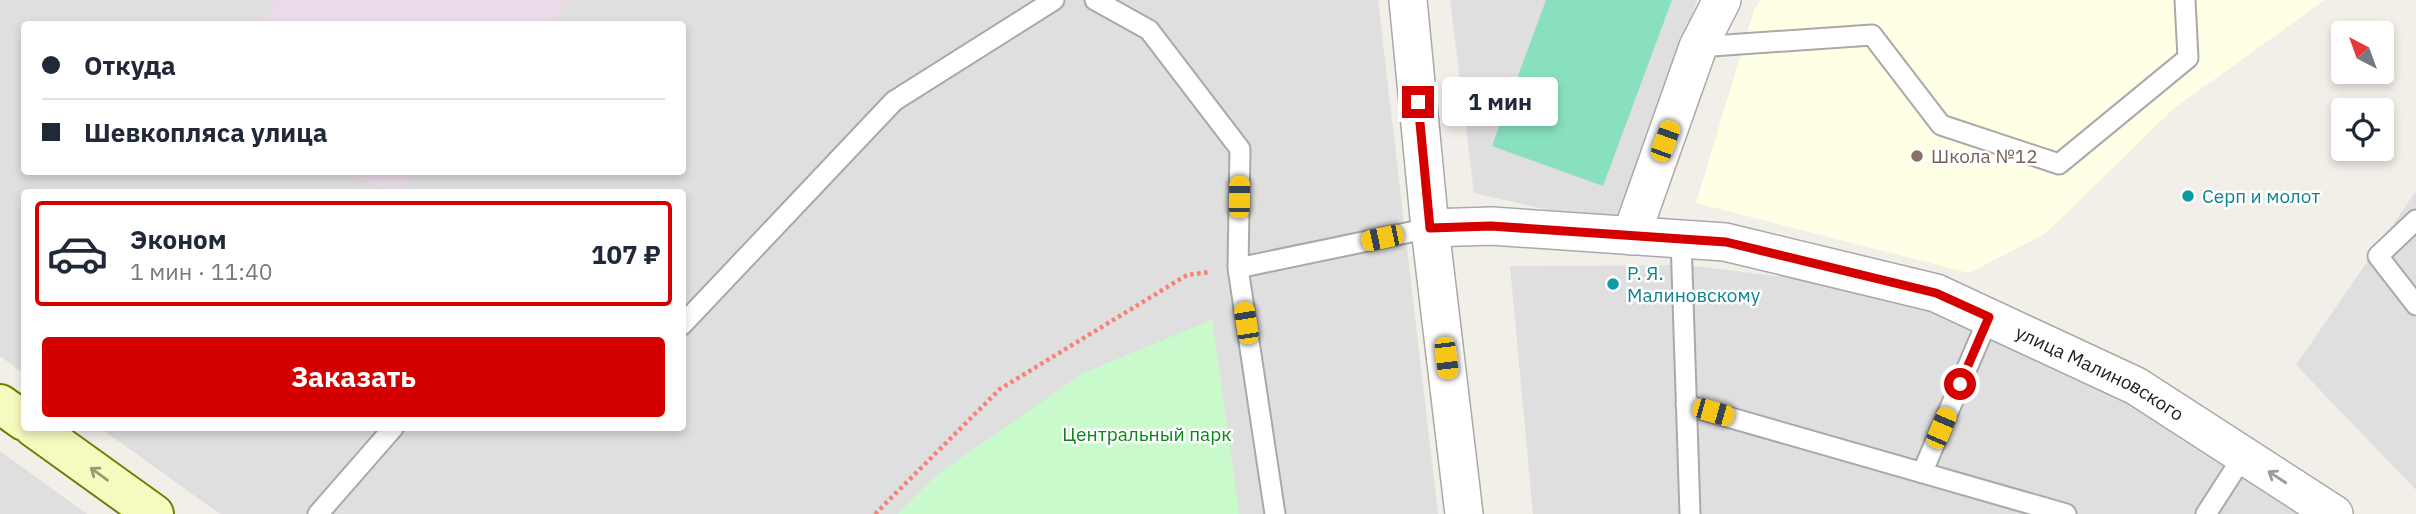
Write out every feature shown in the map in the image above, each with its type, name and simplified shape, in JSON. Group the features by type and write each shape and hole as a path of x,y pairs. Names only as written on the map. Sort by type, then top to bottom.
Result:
{"street":[{"path":"1408,0 1430,228 1464,514"},
{"path":"1631,236 1698,47 1722,0"},
{"name":"улица Малиновского","path":"1430,228 1491,226 1726,242 1936,293 2136,386 2334,514"},
{"path":"0,404 21,419"},
{"path":"39,431 154,514"}],"lane":[{"path":"686,321 894,101 1054,0"},
{"path":"1095,0 1149,30 1240,149 1238,268 1275,514"},
{"path":"1698,47 1872,35 1941,125 2059,164 2188,58 2185,0"},
{"path":"2416,220 2378,256 2416,305"},
{"path":"1238,268 1430,228"},
{"path":"1681,239 1690,514"},
{"path":"1923,473 1989,317"},
{"path":"1686,405 2066,514"},
{"path":"318,514 391,431"},
{"path":"2206,514 2244,455"}],"path":[{"path":"875,514 1000,389 1187,275 1238,268"}],"shaded area":[{"path":"0,0 1378,0 1438,514 1239,514 1212,321 938,474 898,514 220,514 105,431 686,431 686,189 21,189 21,372 0,356"},
{"path":"278,0 570,0 551,21 262,21"},
{"path":"1450,0 1697,0 1616,226 1474,193"},
{"name":"Школа №12","path":"1761,0 2325,0 2173,109 2045,234 1969,273 1696,203 1754,10"},
{"path":"344,175 413,175 400,189 391,189"},
{"path":"2416,191 2416,490 2296,365"},
{"path":"1687,265 1858,286 2066,353 2320,514 1533,514 1510,266"},
{"path":"0,451 87,514 0,514"}],"green space":[{"path":"1546,0 1672,0 1603,186 1492,146"},
{"name":"Центральный парк","path":"1212,320 1239,514 898,514 938,474 1083,373"}],"place":[{"name":"Школа №12","path":"1917,156"},
{"name":"Серп и молот","path":"2188,196"},
{"name":"Р. Я. Малиновскому","path":"1613,284"}],"route":[{"path":"1418,102 1430,228 1491,226 1726,242 1936,293 1989,317 1960,384"}]}
